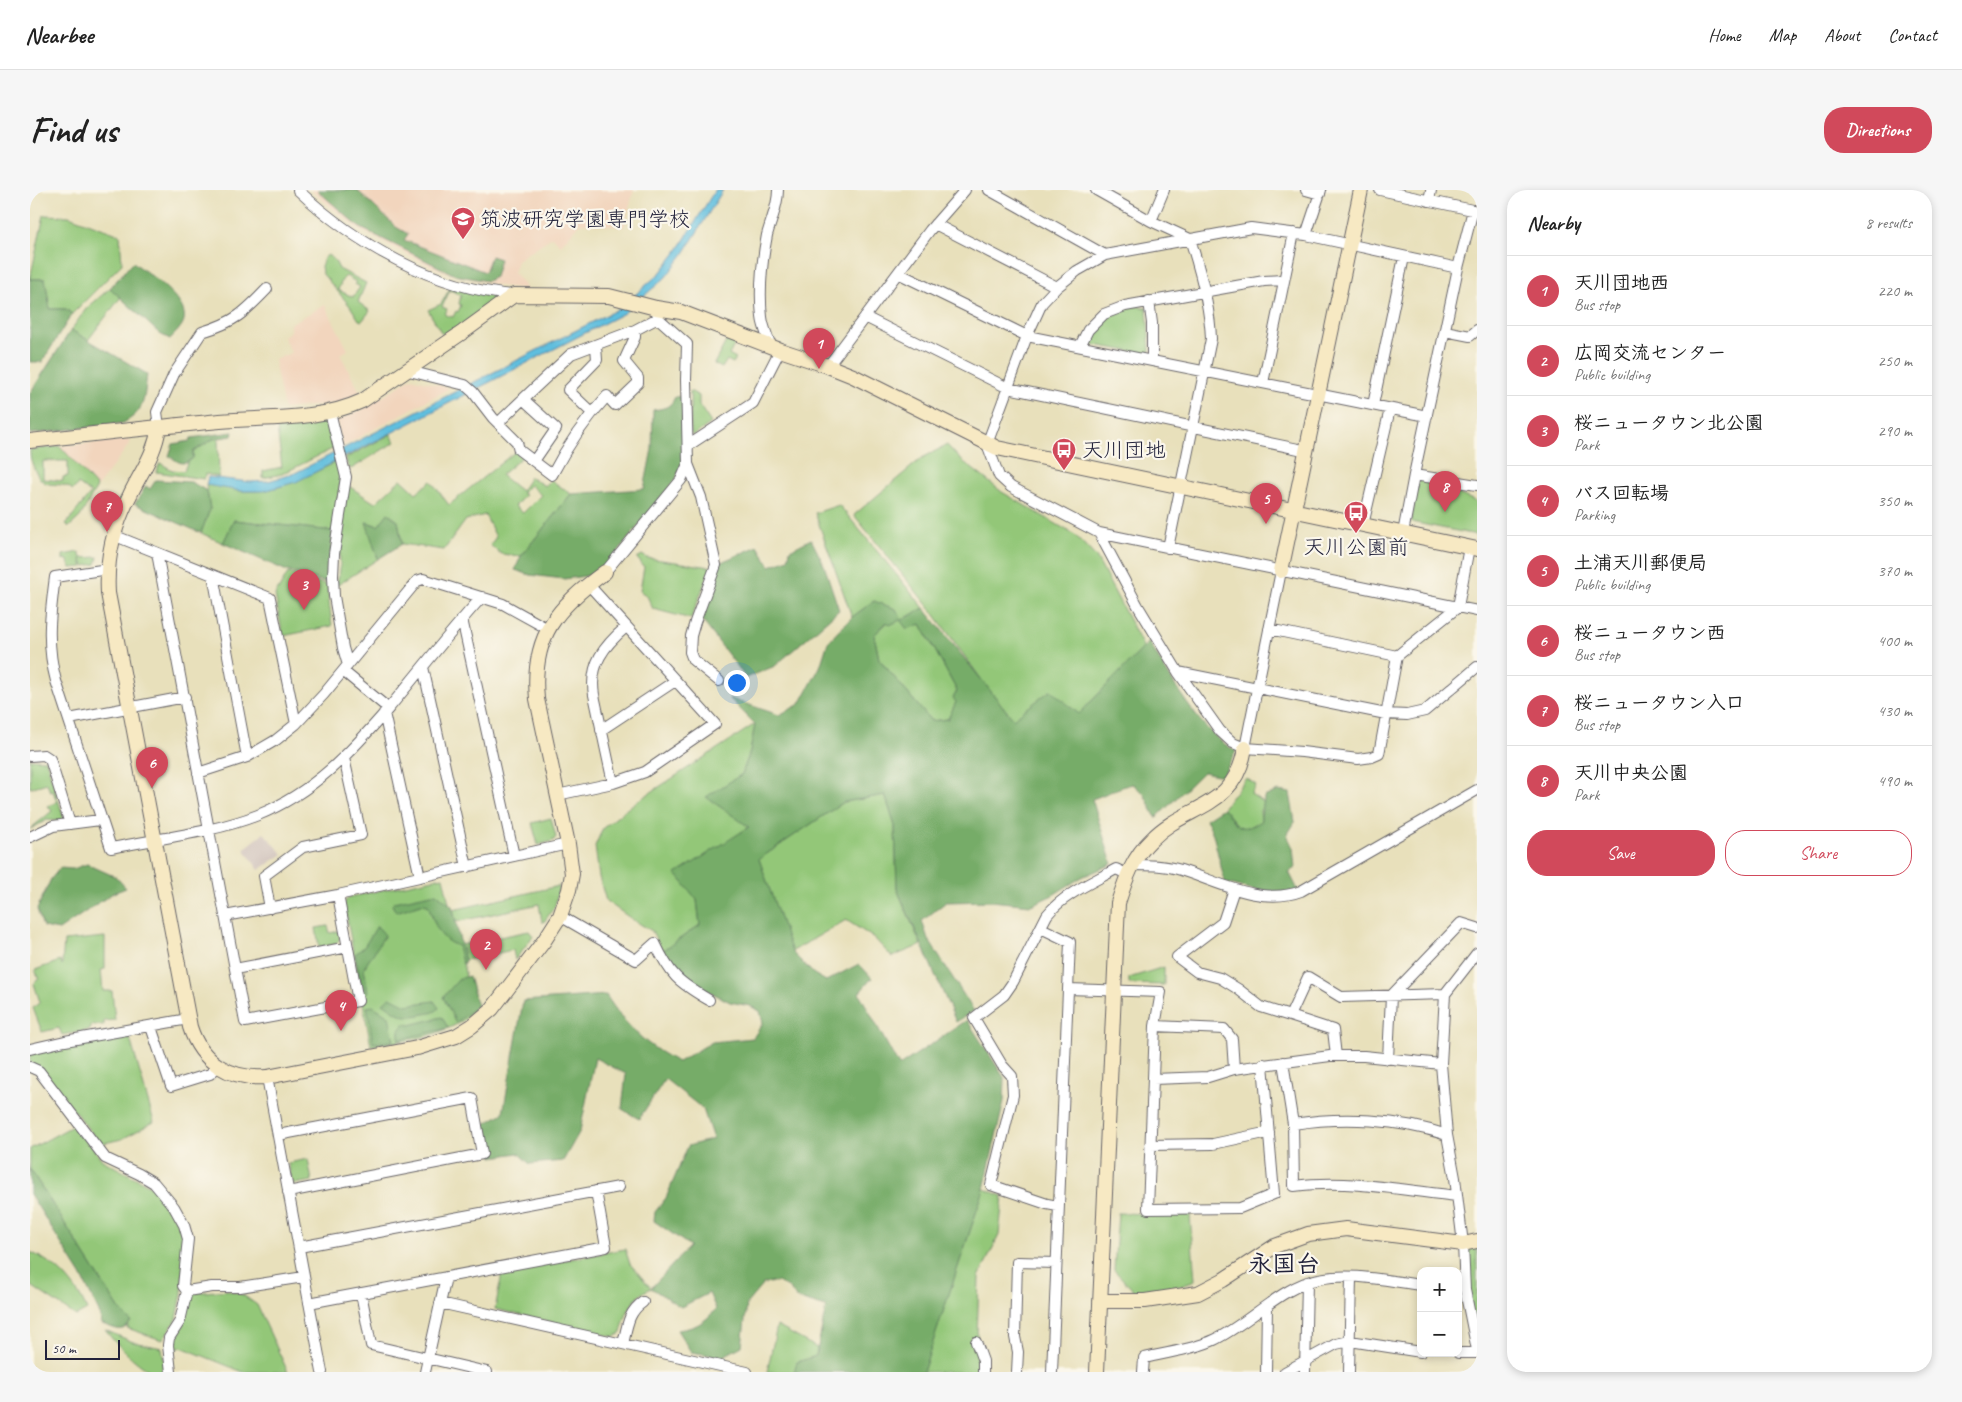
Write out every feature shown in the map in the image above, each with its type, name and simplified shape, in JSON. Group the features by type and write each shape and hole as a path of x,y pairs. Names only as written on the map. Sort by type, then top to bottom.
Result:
{"street":[{"path":"267,289 236,319 202,332 174,374 157,412 159,428 156,446 129,496 113,535 108,569 111,608 188,1019 197,1045 217,1067 240,1076 267,1077 417,1048 456,1036 492,1009 544,941 560,916 571,882 571,862 539,712 535,680 541,644 548,629 566,604 588,584 605,572 681,480 688,464 689,446 686,380 687,344 657,313 632,302 596,295 514,295 494,293 445,280 407,264 348,231 298,190"},
{"path":"689,446 753,402 776,348 762,319 761,297 762,267 778,198 778,190"},
{"path":"828,366 936,224 965,190"},
{"path":"990,190 1105,255"},
{"path":"1096,190 1110,194 1151,221 1190,239"},
{"path":"1151,221 1164,190"},
{"path":"1306,190 1321,192 1312,212 1306,234"},
{"path":"1097,1372 1112,990 1118,903 1129,869 1153,838 1167,826 1202,808 1229,786 1241,766 1308,452 1361,190"},
{"path":"1380,190 1430,195 1475,210 1458,268 1403,533"},
{"path":"936,224 1057,287"},
{"path":"1458,268 1306,234 1250,228 1105,255 1077,271 1057,287 1042,303 1027,336 987,444 999,476 1011,487 1099,533 1477,611"},
{"path":"1263,383 1294,233"},
{"path":"1168,548 1211,334 1204,292 1190,239"},
{"path":"1373,405 1404,257"},
{"path":"898,273 1027,336 1427,416"},
{"path":"1080,346 1088,330 1104,314 1126,306 1264,281 1284,280"},
{"path":"30,441 330,412 344,408 362,400 514,295"},
{"path":"1149,301 1152,323 1152,361"},
{"path":"499,422 571,354 636,330 657,313 682,312 853,376 998,448 1473,548 1458,607 1398,656 1378,754 1358,759 1302,752 1245,748 1233,743 1220,732 1178,672 1138,606 1099,533"},
{"path":"865,317 1008,388 1308,452"},
{"path":"405,370 464,385 473,392 493,418 517,442 519,450 552,475 580,428 588,421 592,413 607,396 616,404 638,383 638,378 624,361 635,337 636,330"},
{"path":"1446,331 1470,336 1477,330"},
{"path":"592,413 568,390 596,360 596,346"},
{"path":"523,399 556,430 534,461"},
{"path":"1363,525 1390,409"},
{"path":"330,412 342,453 346,477 334,554 333,576 334,596 345,668 384,708 420,877"},
{"path":"688,464 701,497 716,565 695,622 691,636 690,652 693,660 719,681"},
{"path":"1414,475 1477,485"},
{"path":"113,535 270,598 296,724"},
{"path":"157,552 245,1022 358,1001 338,895"},
{"path":"108,569 55,577 48,636 53,670 100,820 111,848 242,821 303,792 344,758 384,708 423,667 462,619 482,598"},
{"path":"213,575 247,757"},
{"path":"198,773 247,757 276,740 296,724 418,581 423,579 503,604 548,629"},
{"path":"557,795 613,784 645,772 715,724 588,584"},
{"path":"462,619 514,856"},
{"path":"613,784 592,687 593,671 597,659 604,648 626,627"},
{"path":"1269,629 1398,656"},
{"path":"1178,672 1386,714 1407,715 1425,711 1477,666"},
{"path":"423,667 467,867"},
{"path":"601,730 675,680"},
{"path":"69,719 184,697"},
{"path":"30,756 44,755 50,759 70,824"},
{"path":"270,908 264,876 303,847 361,835 344,758"},
{"path":"1058,1206 1047,1204 991,1184 1013,1095 1012,1076 1002,1065 974,1018 1004,994 1013,982 1047,915 1062,900 1116,869 1165,866 1234,889 1283,896 1301,891 1477,790"},
{"path":"30,837 53,826 100,820"},
{"path":"225,916 338,895 568,844"},
{"path":"1234,889 1222,922 1177,957 1197,972 1220,978 1261,1007 1333,1030 1336,1056"},
{"path":"560,916 636,960 654,943 677,979 683,985 709,1000"},
{"path":"1388,1059 1391,996 1461,923 1477,928"},
{"path":"1041,928 1070,942 1052,1372"},
{"path":"235,969 348,947"},
{"path":"1462,1285 1470,1243 1457,1196 1447,1135 1441,1064 1444,994 1477,953"},
{"path":"1290,1016 1308,977 1342,997 1444,994"},
{"path":"1068,989 1161,992 1155,1026 1148,1209 1240,1208 1274,1194 1263,1064"},
{"path":"30,1049 188,1019"},
{"path":"1155,1026 1224,1029 1232,1038 1234,1069"},
{"path":"151,1027 171,1086 210,1074 217,1067"},
{"path":"1153,1079 1208,1078 1234,1069 1263,1064 1336,1056 1441,1064"},
{"path":"1283,1062 1293,1124 1294,1186 1326,1183 1366,1185 1457,1196"},
{"path":"30,1067 39,1071 105,1158 154,1183 174,1207 184,1225 188,1239 184,1286 187,1291 180,1320 169,1338 171,1372"},
{"path":"267,1077 322,1372"},
{"path":"278,1135 472,1098 482,1154 288,1192"},
{"path":"1293,1124 1313,1121 1372,1121 1425,1128 1447,1135"},
{"path":"1150,1145 1213,1144 1269,1132"},
{"path":"298,1247 619,1187"},
{"path":"310,1303 606,1247 596,1191"},
{"path":"1100,1301 1144,1301 1198,1293 1224,1280 1275,1246 1308,1234 1346,1230 1470,1243"},
{"path":"1018,1372 1018,1352 1015,1337 1018,1262 1056,1263"},
{"path":"187,1291 212,1287 240,1287 304,1277"},
{"path":"425,1372 446,1277"},
{"path":"1349,1372 1351,1277"},
{"path":"1144,1372 1144,1358 1190,1348 1215,1340 1307,1282 1320,1278 1351,1277 1417,1285"},
{"path":"1305,1372 1307,1282"},
{"path":"360,1293 371,1345 487,1372"},
{"path":"1462,1294 1477,1351 1462,1353"},
{"path":"440,1302 747,1372"},
{"path":"623,1344 630,1316 636,1307 643,1302"},
{"path":"1266,1372 1267,1306"},
{"path":"1285,1372 1336,1344 1350,1341 1417,1351"},
{"path":"976,1342 983,1361 983,1372"}],"shaded area":[{"name":"筑波研究学園専門学校","path":"310,190 634,190 624,227 580,223 561,245 552,237 517,260 513,274 527,289 501,286 455,276 428,265 358,229"},
{"path":"325,305 348,350 340,354 360,392 338,403 284,409 274,360 291,353 284,337 290,331 290,324"},
{"path":"411,378 450,388 343,446 337,421 366,408"},
{"path":"127,440 131,442 97,487 60,446"},
{"path":"264,833 283,854 259,870 244,849"}],"green space":[{"path":"317,190 357,190 396,227 408,234 404,240 485,272 491,256 500,259 495,277 487,281 455,275 359,227"},
{"path":"44,215 69,216 120,235 122,264 72,314 66,309 50,309 45,279 30,279"},
{"path":"328,255 335,261 339,269 366,283 358,302 370,311 362,321 359,320 350,306 322,273 321,266 324,258","holes":["346,276 356,282 355,284 360,287 353,297 338,290"]},
{"path":"133,262 166,288 180,304 184,312 183,322 170,339 160,334 110,288"},
{"path":"30,279 45,279 50,309 66,309 72,314 42,362 30,362"},
{"path":"110,288 121,297 88,340 71,330 86,309"},
{"path":"450,288 491,296 493,305 456,329 442,334 428,310 441,304","holes":["450,290 461,295 459,304 461,305 458,312 456,311 453,317 445,315 447,309 442,307"]},
{"path":"1135,306 1147,308 1150,351 1146,354 1089,344 1088,339 1105,318"},
{"path":"71,330 147,374 140,409 123,423 30,434 30,393"},
{"path":"729,336 737,340 729,355 736,359 733,363 727,360 722,368 714,364"},
{"path":"690,391 699,396 699,405 711,423 693,436 691,434"},
{"path":"683,396 683,460 676,479 600,574 564,579 530,575 515,570 521,556 571,494 644,489 652,449 653,410 667,407 675,397"},
{"path":"326,422 336,447 282,474 263,478 263,471 282,467 277,428"},
{"path":"233,432 232,436 213,439 193,452 193,458 186,462 178,462 169,456 173,444 190,441 191,438"},
{"path":"391,434 395,442 351,469 348,467 346,458"},
{"path":"218,438 219,477 206,474 204,479 156,472 160,463 172,470 184,471 187,463 193,458 193,452 213,439"},
{"path":"947,445 960,459 1002,492 1075,535 1096,557 1144,648 1079,714 1013,719 984,683 932,611 854,515 922,458"},
{"path":"60,446 97,487 80,517 69,527 66,524 91,493 78,484 73,490 62,485 44,482 33,466 30,450","holes":["43,461 68,461 68,476 63,477 63,481 43,479"]},
{"path":"516,451 522,457 501,475 521,491 530,477 545,486 551,480 571,494 521,556 501,554 490,545 496,537 485,515 466,520 444,550 402,544 398,521 378,526 367,522 378,559 336,586 340,571 340,531 347,485 375,503 401,479 416,493 431,481 449,505","holes":["530,485 541,495 523,513 515,506 525,495 522,493"]},
{"path":"338,461 341,479 333,531 234,520 223,543 201,533 210,509 206,485 242,491 267,490 292,483"},
{"path":"1419,477 1477,502 1477,535 1411,522"},
{"path":"156,480 191,482 207,491 210,509 201,533 135,504 146,486 150,489"},
{"path":"839,505 924,608 902,620 874,601 852,617 815,513"},
{"path":"388,513 398,521 402,544 378,559 366,522 378,526"},
{"path":"234,520 333,531 328,583 287,571 223,543"},
{"path":"811,539 824,565 839,610 775,666 746,678 701,619 716,581 719,563 758,546 770,566 788,559 790,550"},
{"path":"79,552 81,558 98,557 96,564 84,566 81,559 83,567 71,568 67,559 63,560 63,555"},
{"path":"642,555 647,558 711,567 691,619 653,609 647,596 640,591 644,567 637,558"},
{"path":"288,573 327,585 332,626 283,636 275,595"},
{"path":"874,601 896,609 902,620 924,608 1013,719 1051,690 1079,714 1149,642 1176,687 1198,718 1223,743 1236,751 1223,776 1203,772 1156,818 1144,794 1133,784 1092,799 1112,864 1082,877 1053,895 1031,905 991,901 946,902 922,921 928,939 974,1011 956,1022 897,889 895,826 885,795 844,802 759,859 792,952 814,974 826,981 859,964 872,978 859,993 899,1066 967,1020 1005,1079 1004,1101 984,1189 923,1372 794,1372 797,1362 816,1356 826,1307 796,1298 790,1289 778,1282 763,1284 747,1303 742,1346 722,1357 691,1352 677,1330 699,1324 716,1309 709,1293 681,1307 651,1288 690,1246 654,1221 655,1212 666,1198 688,1146 713,1139 703,1109 665,1079 639,1119 622,1109 626,1074 595,1058 580,1131 563,1161 530,1164 518,1153 493,1157 485,1124 503,1113 523,1001 606,995 637,1034 666,1056 678,1062 712,1042 753,1038 763,1023 760,1011 750,1006 730,1002 684,979 662,951 700,925 697,900 676,874 749,827 706,797 742,774 750,752 755,724 729,698 779,715 800,704 820,667 828,642 852,617","holes":["900,620 907,629 921,624 957,691 953,698 956,702 948,719 931,721 879,659 874,635 887,622 890,625"]},
{"path":"900,620 921,624 957,691 957,702 948,719 931,721 879,659 874,635 888,622"},
{"path":"755,724 750,752 742,774 749,827 697,900 700,925 662,951 652,931 606,901 599,877 595,846 603,828 633,804"},
{"path":"30,759 46,760 64,819 57,821 47,820 30,829 52,811 48,806 57,802 53,791 50,792 47,783 30,788"},
{"path":"1246,778 1256,785 1251,794 1264,803 1260,811 1261,821 1245,829 1238,826 1223,808"},
{"path":"1278,791 1290,793 1295,822 1287,835 1293,848 1295,868 1289,872 1298,890 1281,893 1225,883 1213,834 1206,819 1223,808 1239,826 1248,827 1254,825 1261,821 1264,797"},
{"path":"885,795 895,826 897,889 921,945 892,957 874,938 846,920 791,952 759,859 844,802"},
{"path":"551,818 556,837 553,841 538,845 532,823"},
{"path":"87,864 116,877 126,888 113,893 59,930 43,927 37,909 51,879 60,868 73,869"},
{"path":"443,877 474,1012 451,1027 439,1032 371,1046 344,903 349,897"},
{"path":"559,886 555,906 544,922 542,922 539,904 456,922 453,910"},
{"path":"436,893 452,906 465,962 462,963 458,946 446,940 438,930 428,905 421,904 396,912 392,905 394,902"},
{"path":"328,926 330,933 339,931 340,938 336,944 319,947 316,928"},
{"path":"377,926 385,935 364,968 368,992 363,993 355,954 364,947"},
{"path":"529,931 533,936 515,960 513,950 465,960 461,945"},
{"path":"105,937 105,969 101,970 103,991 112,991 115,1020 104,1021 104,1025 92,1025 90,1030 62,1035 59,1028 42,1032 33,1008 40,1002 34,984 39,978 35,970 60,961 62,965 64,941"},
{"path":"1164,967 1164,985 1129,984 1129,978"},
{"path":"469,976 477,1006 456,1023 443,997 459,979"},
{"path":"390,997 406,1005 434,1001 439,1008 430,1013 406,1016 383,1003"},
{"path":"373,1006 389,1016 394,1041 373,1043 367,1007"},
{"path":"442,1017 448,1028 399,1040 399,1030 404,1024 410,1025"},
{"path":"129,1035 154,1122 122,1139 100,1144 43,1071 30,1062 30,1054"},
{"path":"76,1124 102,1160 154,1188 185,1236 182,1293 177,1319 162,1340 127,1328 131,1321 120,1310 30,1169 30,1149"},
{"path":"308,1159 312,1181 294,1184 288,1163"},
{"path":"30,1169 120,1310 131,1321 125,1328 118,1329 102,1324 99,1312 81,1275 30,1194"},
{"path":"984,1189 1003,1196 999,1235 979,1277 977,1338 982,1372 923,1372"},
{"path":"1118,1213 1190,1215 1195,1280 1168,1290 1135,1292 1114,1270"},
{"path":"1477,1241 1477,1350 1463,1244"},
{"path":"625,1249 630,1264 651,1288 639,1296 631,1306 621,1333 614,1337 495,1309 501,1279 500,1272"},
{"path":"30,1252 57,1268 64,1275 77,1292 87,1310 76,1316 30,1285"},
{"path":"228,1290 243,1295 257,1305 288,1372 243,1372 181,1347 171,1351 184,1324 193,1293"},
{"path":"777,1326 817,1348 816,1356 797,1363 794,1372 767,1372"},
{"path":"105,1330 133,1342 162,1348 166,1372 150,1371 144,1368"}],"water":[{"path":"715,190 723,190 683,255 665,278 624,313 296,482 264,491 241,491 206,485 208,477 250,482 268,481 293,474 620,308 660,273 678,250"}],"place":[{"name":"筑波研究学園専門学校","path":"463,240"},
{"name":"天川団地西","path":"819,369"},
{"name":"天川団地","path":"1064,471"},
{"name":"天川中央公園","path":"1445,512"},
{"name":"土浦天川郵便局","path":"1266,524"},
{"name":"桜ニュータウン入口","path":"107,532"},
{"name":"天川公園前","path":"1356,534"},
{"name":"桜ニュータウン北公園","path":"304,610"},
{"name":"桜ニュータウン西","path":"152,788"},
{"name":"広岡交流センター","path":"486,970"},
{"name":"バス回転場","path":"341,1031"}],"district":[{"name":"永国台","path":"1284,1264"}]}
